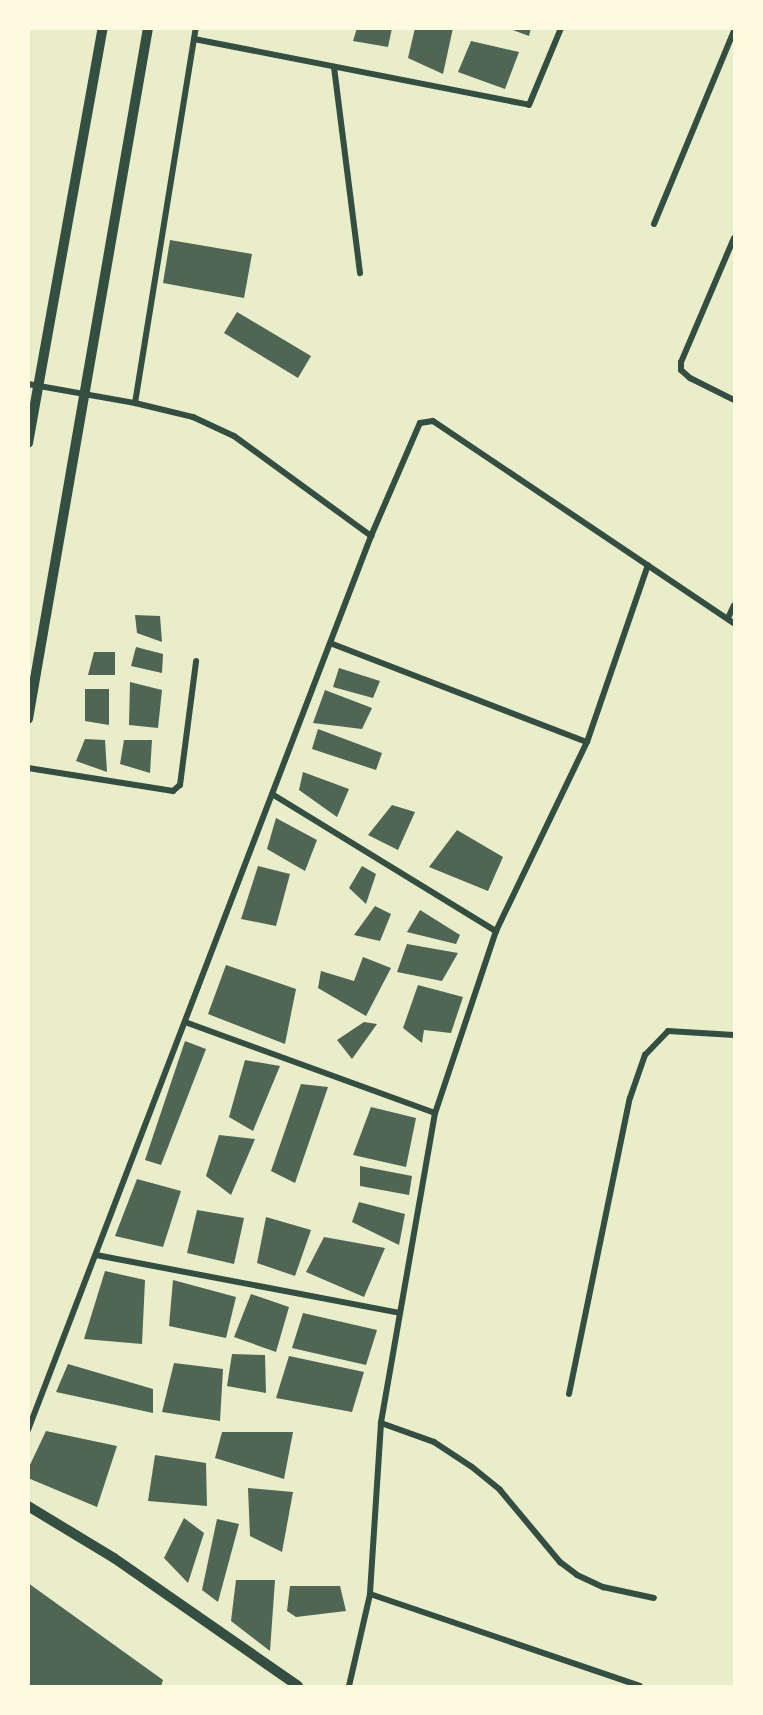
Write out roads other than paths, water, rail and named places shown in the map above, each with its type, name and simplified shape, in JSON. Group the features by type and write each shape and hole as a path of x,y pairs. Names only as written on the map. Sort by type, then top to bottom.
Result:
{"street":[{"path":"28,443 34,385 103,28"},
{"path":"28,719 148,28"},
{"path":"135,403 196,28"},
{"path":"194,39 529,105 561,28"},
{"path":"654,224 735,31"},
{"path":"334,67 360,273"},
{"path":"735,238 681,362 681,370 690,378 735,400"},
{"path":"34,385 135,403 194,417 234,436 371,536"},
{"path":"28,1430 371,536 420,423 426,420 433,421 735,623"},
{"path":"349,1686 370,1594 381,1423 435,1113 496,931 586,742 648,565"},
{"path":"728,618 735,605"},
{"path":"330,643 586,742"},
{"path":"28,768 173,790 180,785 196,661"},
{"path":"272,794 496,931"},
{"path":"185,1022 435,1113"},
{"path":"569,1394 630,1098 645,1055 668,1031 734,1032"},
{"path":"96,1255 400,1313"},
{"path":"381,1423 434,1442 472,1467 500,1490 560,1562 577,1575 603,1587 654,1598"},
{"path":"28,1506 114,1558 298,1686"},
{"path":"370,1594 640,1686"}]}
